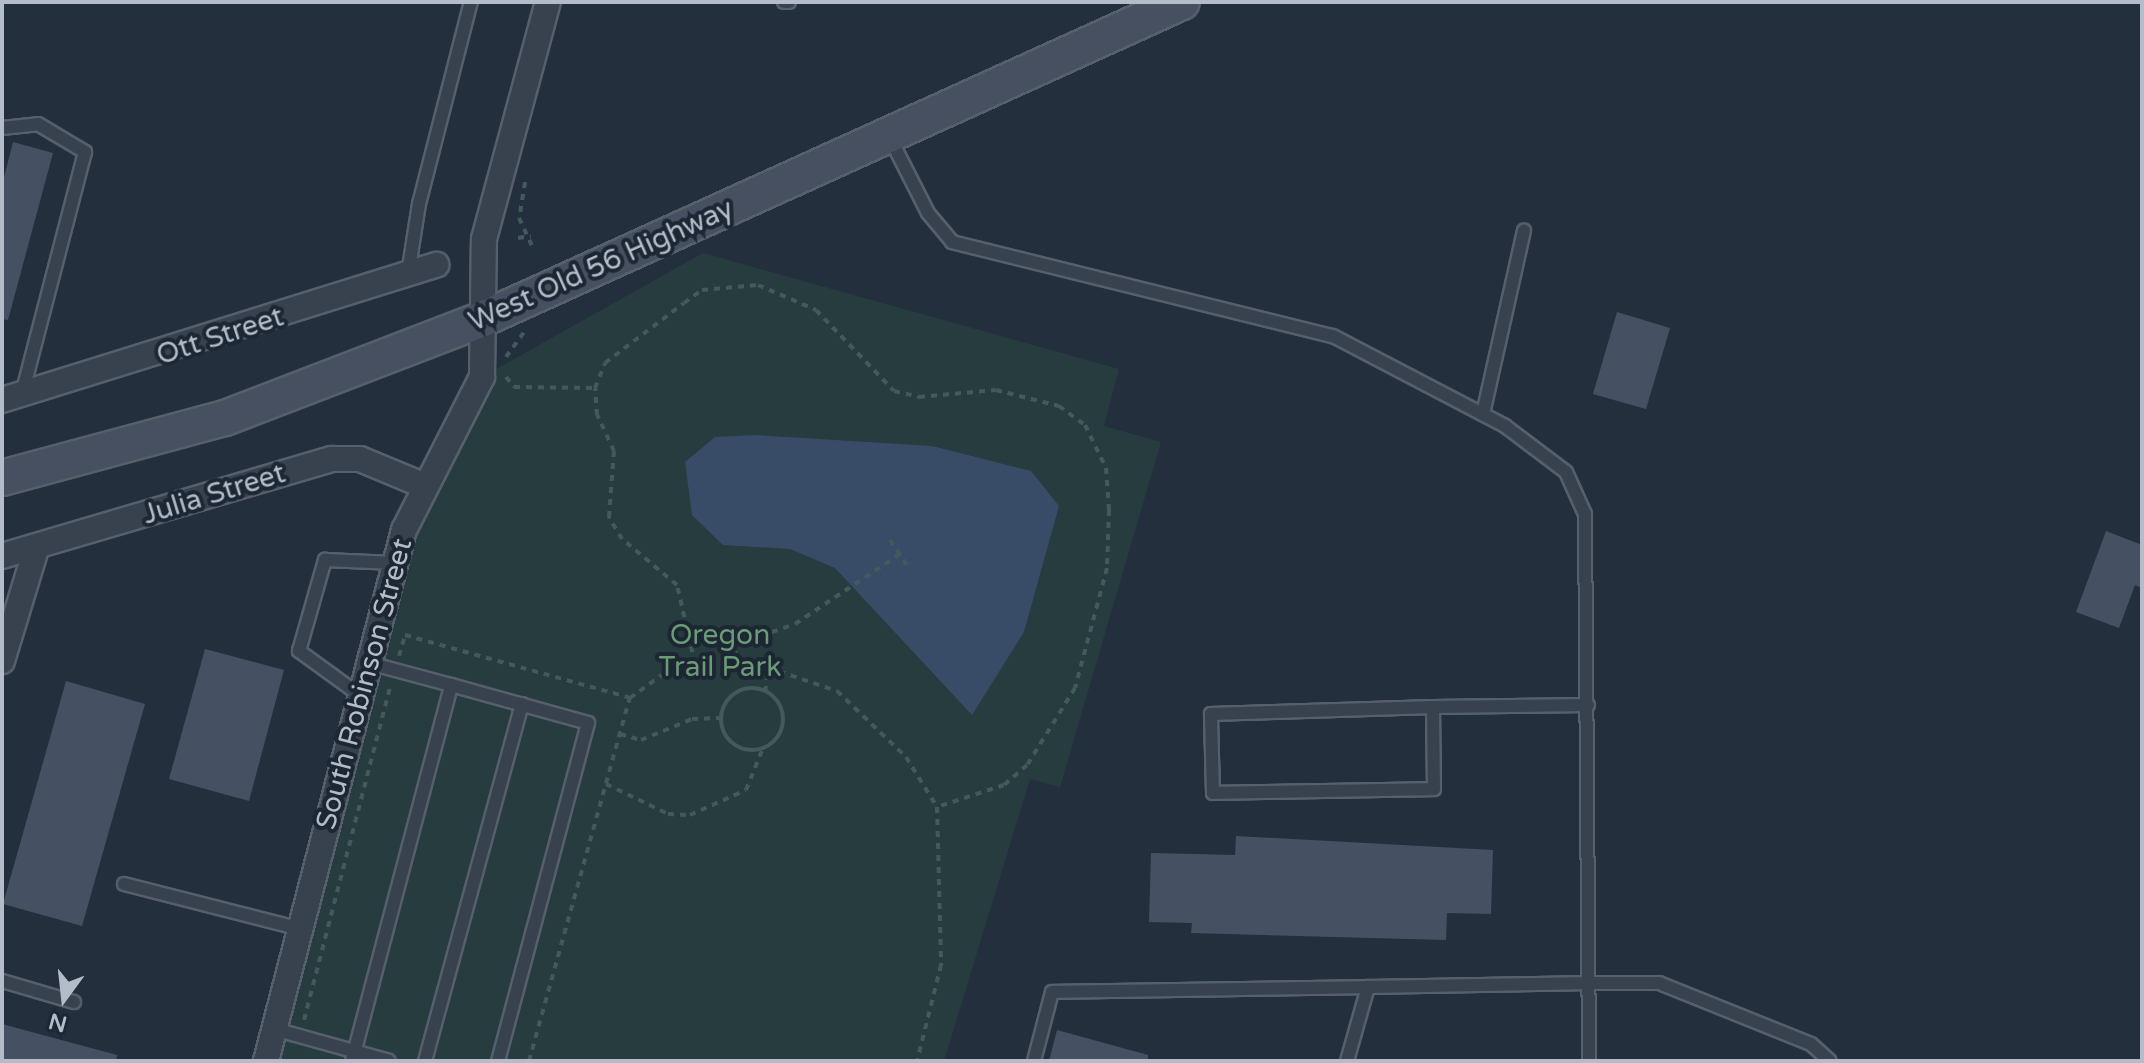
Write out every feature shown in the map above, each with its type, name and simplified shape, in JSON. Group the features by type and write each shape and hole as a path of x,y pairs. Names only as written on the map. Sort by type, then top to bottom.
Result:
{"main road":[{"name":"West Old 56 Highway","path":"2,478 225,418 485,318 1182,2"}],"street":[{"name":"South Robinson Street","path":"266,1061 395,563 425,486 475,397 485,318 484,239 548,2"},
{"name":"Ott Street","path":"12,397 436,265"},
{"name":"Julia Street","path":"2,556 36,549 332,459 360,459 425,486"},
{"path":"2,661 36,549"}],"lane":[{"path":"408,274 419,204 471,2"},
{"path":"2,128 38,124 85,152 12,397"},
{"path":"889,136 939,232 966,248 1333,336 1483,414 1543,451 1580,493 1588,705 1592,983 1589,1061"},
{"path":"1483,414 1524,231"},
{"path":"361,696 299,651 325,560 395,563"},
{"path":"369,663 588,723 498,1061"},
{"path":"354,1056 451,685"},
{"path":"425,1061 522,704"},
{"path":"1433,707 1434,789 1213,793 1211,714 1433,707 1588,705"},
{"path":"124,884 300,929"},
{"path":"2,981 74,1002"},
{"path":"1034,1061 1052,992 1659,983 1811,1044 1830,1061"},
{"path":"1347,1061 1368,987"},
{"path":"274,1029 354,1056 389,1061"}],"path":[{"path":"525,176 519,218 531,236 533,248"},
{"path":"518,238 531,236"},
{"path":"695,664 677,585 622,539 609,517 614,451 597,415 595,388 605,363 702,290 758,285 816,310 894,391 1035,395 1085,425 1106,468 1107,568 1075,688 1027,765 1004,785 937,807"},
{"path":"524,331 506,355 506,380 514,387 595,388"},
{"path":"890,540 908,567"},
{"path":"734,656 738,644 795,624 900,554"},
{"path":"299,1037 405,635 630,698"},
{"path":"529,1061 630,698 639,686 695,664 734,656 770,663 837,691 906,757 937,807 941,965 917,1061"},
{"path":"606,784 668,814 690,815 746,790 763,748 783,718 765,692 770,663"},
{"path":"721,718 736,693 765,692"},
{"path":"620,733 641,740 692,719 721,718"},
{"path":"721,718 736,746 763,748"}],"green space":[{"name":"Oregon Trail Park","path":"703,253 1119,369 1104,426 1161,442 1060,787 1030,779 944,1061 266,1061 404,530 482,377"}],"water":[{"path":"756,435 932,446 1031,471 1059,506 1024,632 972,715 835,568 790,549 723,545 692,515 685,462 715,437"}],"building":[{"path":"13,142 53,153 8,320 2,319 2,185"},
{"path":"1617,312 1670,328 1646,409 1593,394"},
{"path":"2106,531 2142,545 2142,588 2135,585 2119,628 2076,612"},
{"path":"205,649 284,670 249,801 169,779"},
{"path":"66,681 145,704 82,926 3,904"},
{"path":"1236,836 1493,850 1491,914 1447,913 1446,940 1191,933 1192,923 1149,922 1151,853 1235,855"},
{"path":"2,1024 117,1055 116,1061 2,1061"},
{"path":"1057,1030 1148,1055 1148,1061 1049,1061"}]}
